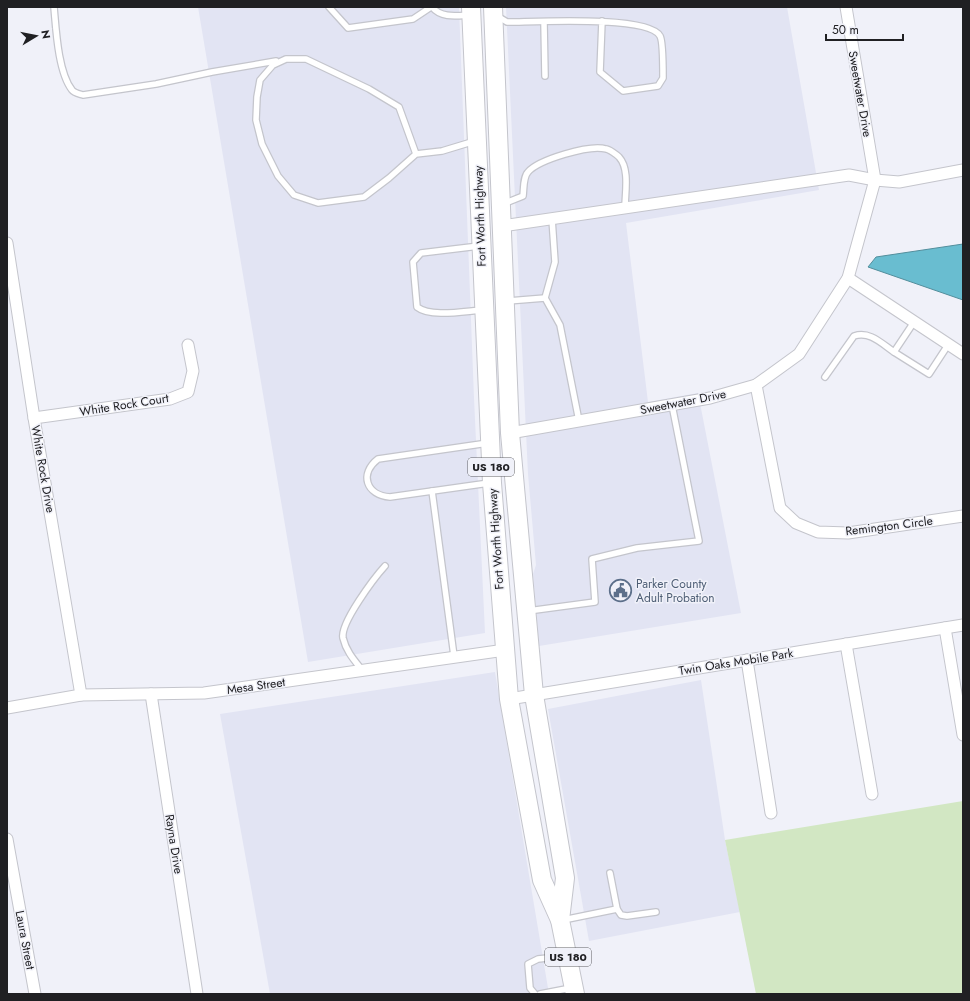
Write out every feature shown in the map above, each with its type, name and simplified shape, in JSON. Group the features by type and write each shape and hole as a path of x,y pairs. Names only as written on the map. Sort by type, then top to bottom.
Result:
{"main road":[{"path":"472,11 493,11"},
{"name":"Fort Worth Highway","path":"472,11 490,448 504,650 509,699 542,880 560,920 575,991"},
{"name":"Fort Worth Highway","path":"493,11 497,139 506,301 510,433 534,695 565,878 560,920"},
{"path":"477,141 497,139"},
{"path":"485,332 493,343 498,422 505,431 510,433"},
{"path":"490,448 500,460 503,468 506,514 514,553 522,563"}],"street":[{"name":"Sweetwater Drive","path":"510,433 710,398 756,385 799,354 848,278 875,180 846,7"},
{"path":"502,226 849,175 875,180 899,182 963,170"},
{"name":"White Rock Drive","path":"7,243 34,418 81,695"},
{"path":"848,278 963,354"},
{"name":"White Rock Court","path":"34,418 170,400 188,392 193,371 188,345"},
{"name":"Remington Circle","path":"756,385 780,508 796,523 818,532 848,533 963,516"},
{"name":"Twin Oaks Mobile Park","path":"509,699 963,625"},
{"path":"945,628 963,735"},
{"path":"846,644 872,794"},
{"name":"Mesa Street","path":"7,708 81,695 204,693 504,650"},
{"path":"747,660 771,813"},
{"name":"Rayna Drive","path":"151,694 197,994"},
{"name":"Laura Street","path":"7,839 35,994"}],"lane":[{"path":"54,7 59,53 67,80 73,91 83,95 114,91 286,59 306,59 370,89 399,107 416,154"},
{"path":"329,7 348,28 413,19 431,7 442,15 472,11"},
{"path":"493,11 507,22 602,20 653,28 661,36 664,78 658,86 622,91 600,72 602,20"},
{"path":"544,22 545,76"},
{"path":"286,59 272,65 260,80 257,97 256,120 262,144 275,170 294,195 318,203 364,197 390,178 416,154 442,151 477,141"},
{"path":"501,205 523,196 526,174 533,167 547,160 587,149 606,148 620,158 625,171 625,208"},
{"path":"552,219 555,262 545,298 560,325 578,421"},
{"path":"482,246 421,253 413,262 417,307 432,313 484,310"},
{"path":"506,301 545,298"},
{"path":"894,352 914,322"},
{"path":"825,376 854,336 861,334 869,335 929,374 948,345"},
{"path":"526,611 595,602 592,559 637,548 699,541 672,405"},
{"path":"490,448 378,459 371,465 368,473 368,483 372,491 380,496 390,497 492,483"},
{"path":"432,492 454,656"},
{"path":"362,670 348,653 343,637 346,624 356,606 372,581 385,566"},
{"path":"610,873 617,909 621,915 627,916 656,912"},
{"path":"560,920 617,909"},
{"path":"536,994 530,988 528,964 538,960 568,956"},
{"path":"540,994 575,991"}],"shaded area":[{"path":"198,7 459,7 474,398 485,633 308,662"},
{"path":"506,7 787,7 819,190 626,223 648,402 698,393 741,613 539,646 533,574 536,565 528,474"},
{"path":"495,672 549,994 270,994 220,714"},
{"path":"701,680 725,840 740,912 589,941 548,709"}],"green space":[{"path":"963,801 963,994 756,994 725,840"}],"water":[{"path":"963,244 963,300 868,267 876,257"}],"place":[{"name":"Parker County Adult Probation","path":"621,591"}]}
